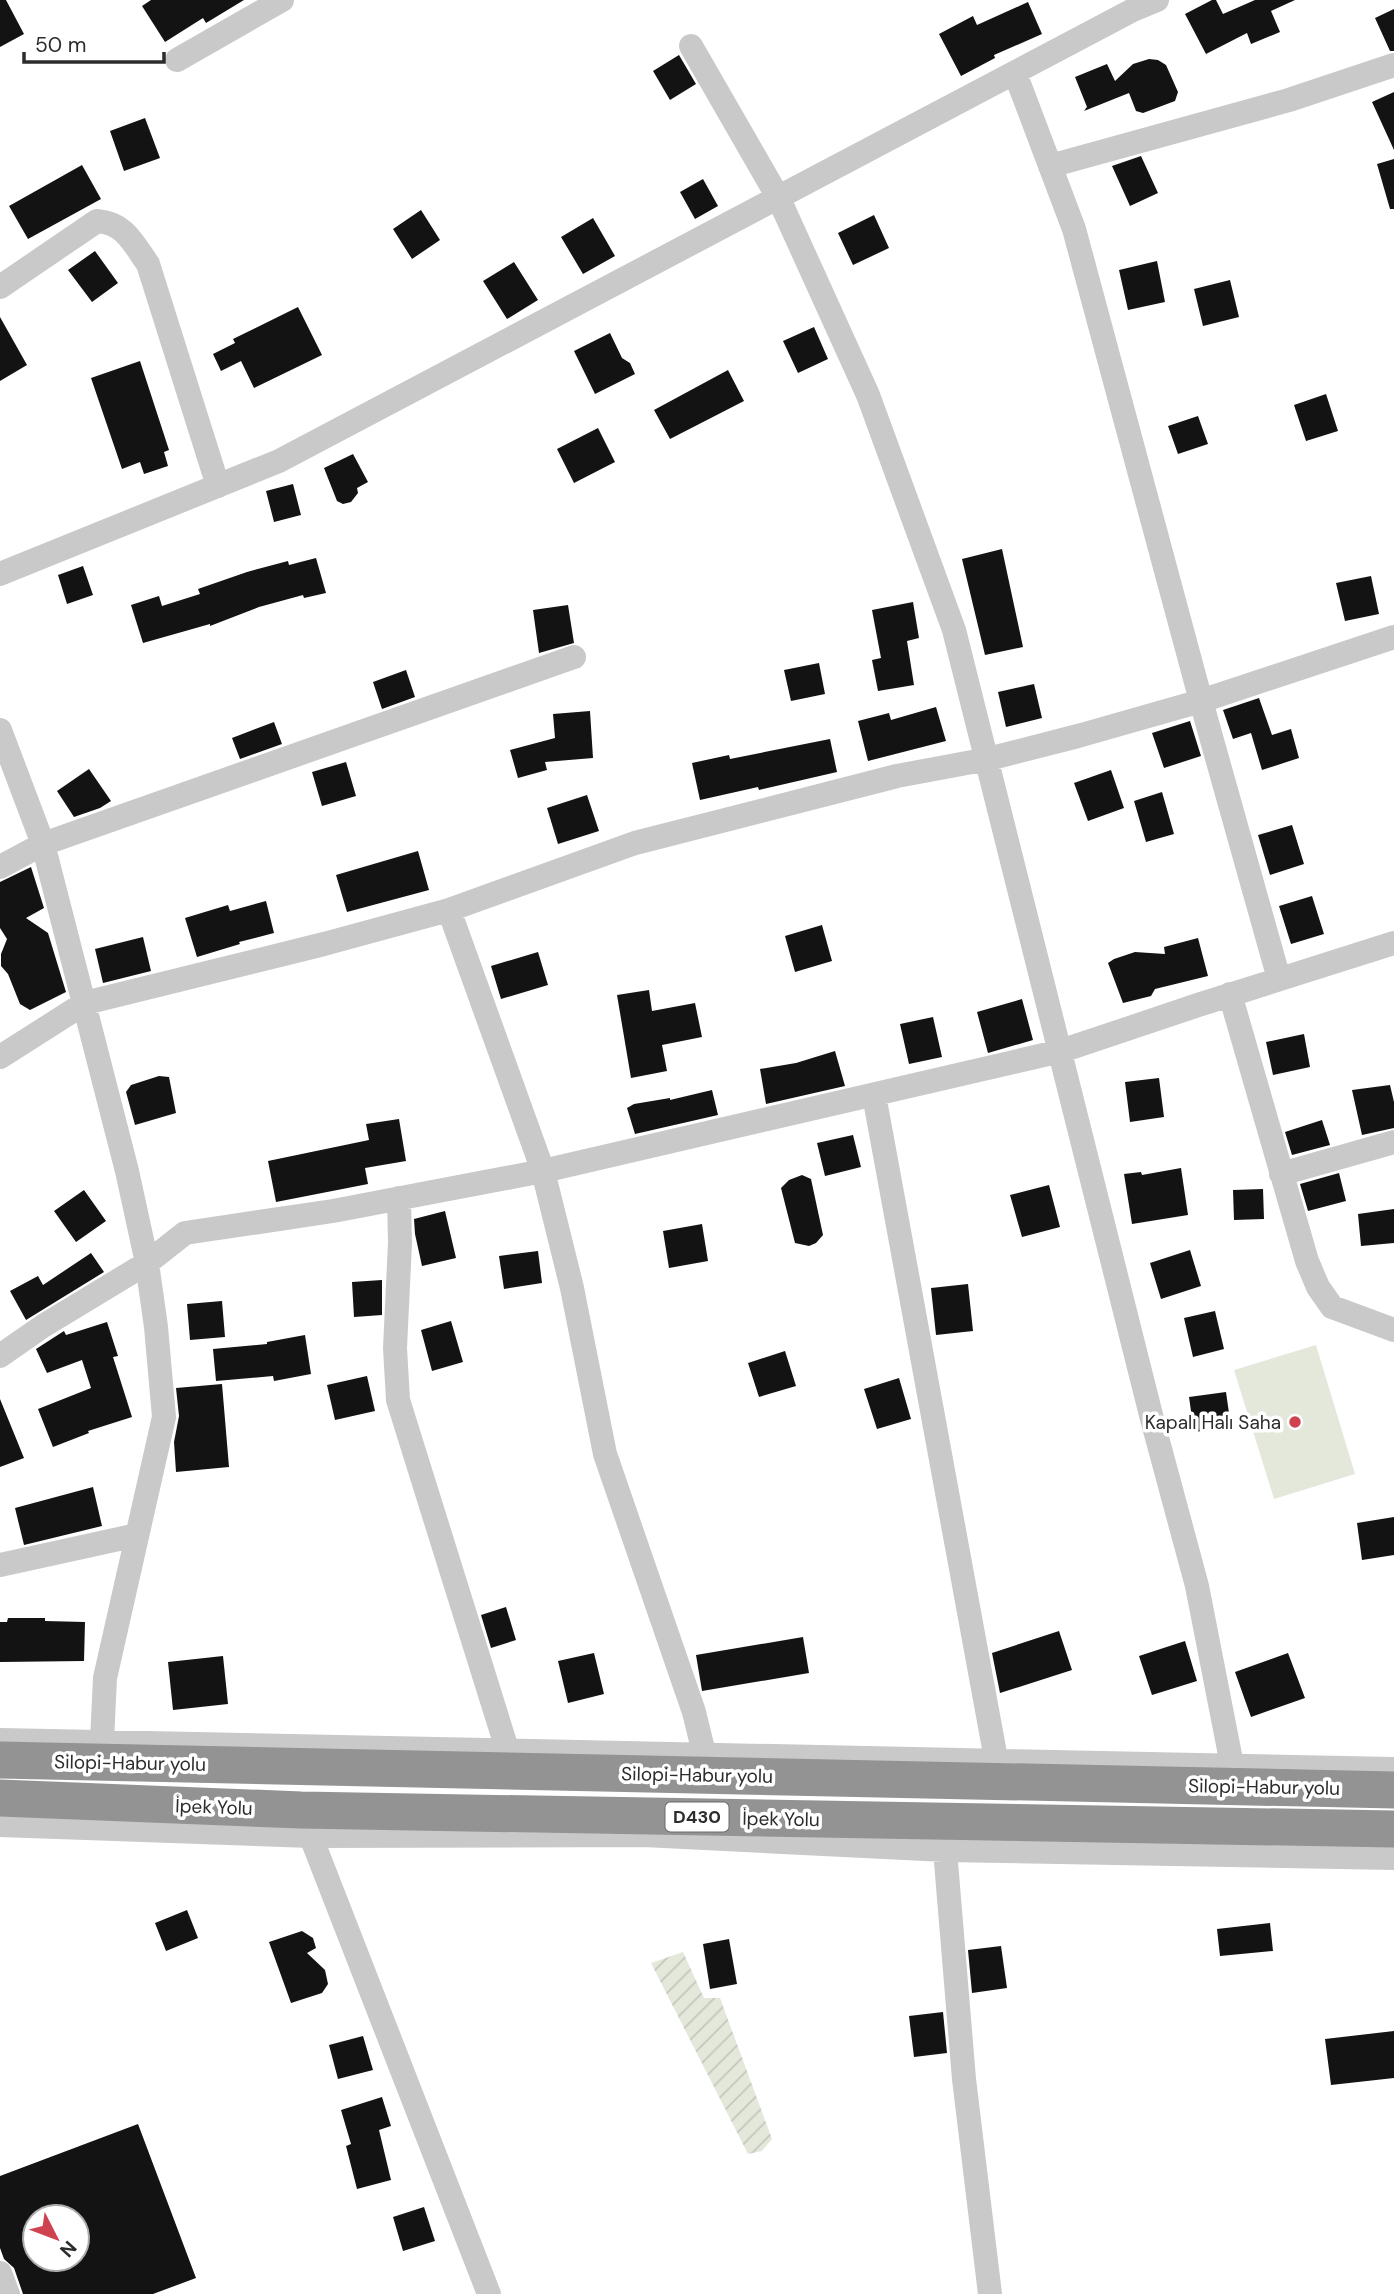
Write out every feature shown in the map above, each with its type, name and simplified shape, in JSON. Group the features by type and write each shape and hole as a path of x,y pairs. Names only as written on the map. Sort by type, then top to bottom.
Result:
{"highway":[{"name":"Silopi-Habur yolu","path":"0,1760 1394,1790"},
{"name":"İpek Yolu","path":"0,1798 306,1823 1394,1829"}],"street":[{"path":"177,60 282,0"},
{"path":"0,574 279,461 1133,10 1157,0"},
{"path":"691,46 779,199 868,395 954,630 1196,1586 1232,1765"},
{"path":"1050,166 1289,100 1394,65"},
{"path":"1015,73 1074,229 1279,979"},
{"path":"0,286 97,220 112,222 128,236 148,264 218,486"},
{"path":"0,1057 85,1003 449,910 635,843 897,776 988,759 1201,701 1394,637"},
{"path":"0,867 43,844 574,657"},
{"path":"0,730 43,844 85,1003 147,1263 164,1416 105,1678 102,1741"},
{"path":"449,910 543,1171 572,1288 605,1454 694,1712 704,1753"},
{"path":"0,1356 43,1326 147,1263 185,1233 543,1171 1061,1051 1394,943"},
{"path":"1230,994 1307,1261 1332,1307 1394,1330"},
{"path":"874,1094 996,1759"},
{"path":"1281,1174 1394,1142"},
{"path":"399,1198 400,1243 395,1348 398,1400 507,1749"},
{"path":"0,1565 137,1535"},
{"path":"0,1740 1394,1769"},
{"path":"0,1825 306,1823 945,1850 1394,1858"},
{"path":"306,1823 489,2294"},
{"path":"945,1850 964,2079 990,2294"},
{"path":"0,2273 8,2294"}],"shaded area":[{"name":"Kapalı Halı Saha","path":"1316,1345 1355,1474 1274,1499 1234,1370"},
{"path":"683,1952 704,1998 720,1998 772,2139 762,2151 748,2154 651,1963"}],"building":[{"path":"0,0 6,0 24,34 0,47"},
{"path":"151,0 244,0 206,23 203,18 165,42 142,6"},
{"path":"1216,0 1223,14 1255,0 1295,0 1271,11 1280,32 1251,44 1247,33 1206,54 1185,14"},
{"path":"1028,2 1042,34 994,55 995,58 961,76 939,34 973,16 977,25"},
{"path":"1394,9 1394,51 1390,51 1375,18"},
{"path":"679,55 696,84 670,100 653,71"},
{"path":"1149,59 1166,65 1178,92 1175,101 1143,113 1136,111 1129,93 1084,111 1087,107 1075,77 1107,64 1115,81 1133,64"},
{"path":"1394,92 1394,150 1372,102"},
{"path":"145,118 160,158 124,171 110,131"},
{"path":"1141,156 1158,193 1130,206 1112,166"},
{"path":"1394,159 1394,209 1390,209 1377,164"},
{"path":"82,165 101,199 28,239 9,206"},
{"path":"703,179 718,206 695,219 680,192"},
{"path":"421,210 440,240 412,259 393,229"},
{"path":"874,215 889,248 853,265 838,233"},
{"path":"593,218 615,256 583,274 561,237"},
{"path":"95,251 118,283 92,302 68,270"},
{"path":"1157,261 1165,302 1128,310 1119,270"},
{"path":"514,262 538,300 507,319 483,281"},
{"path":"1230,280 1239,317 1203,326 1194,289"},
{"path":"298,307 322,355 254,388 241,361 221,371 213,354 235,343 233,339"},
{"path":"0,317 27,365 0,381"},
{"path":"814,327 828,359 798,373 783,341"},
{"path":"610,333 622,358 630,363 635,374 595,394 574,351"},
{"path":"140,361 169,450 164,452 168,466 144,474 140,462 122,469 91,378"},
{"path":"728,370 744,401 670,439 654,410"},
{"path":"1326,394 1338,431 1306,441 1294,405"},
{"path":"1198,416 1208,444 1178,454 1168,426"},
{"path":"598,428 615,462 574,483 557,449"},
{"path":"353,454 368,482 357,488 358,493 351,502 343,504 337,501 324,468"},
{"path":"293,484 301,515 274,522 266,491"},
{"path":"1002,549 1023,647 985,655 962,559"},
{"path":"316,558 326,593 304,598 303,595 259,607 210,626 143,643 131,605 159,596 162,606 200,594 198,589 247,572 288,561 289,565"},
{"path":"83,566 93,595 67,604 58,575"},
{"path":"1371,576 1379,614 1345,621 1336,583"},
{"path":"913,602 919,638 907,641 914,685 878,691 872,660 881,658 872,610"},
{"path":"568,605 574,643 539,653 533,610"},
{"path":"819,663 825,694 791,701 784,670"},
{"path":"406,670 415,697 382,709 373,682"},
{"path":"1034,684 1042,718 1006,727 998,692"},
{"path":"1259,698 1272,735 1291,729 1299,758 1262,770 1251,733 1233,739 1223,710"},
{"path":"936,707 946,741 868,761 858,721 889,713 891,720"},
{"path":"590,711 593,758 545,762 547,770 518,778 510,750 555,738 553,714"},
{"path":"1190,721 1201,756 1164,768 1152,733"},
{"path":"274,722 282,744 240,759 232,738"},
{"path":"830,739 837,772 700,800 692,763 729,755 730,759"},
{"path":"346,762 356,796 322,806 312,772"},
{"path":"89,769 111,801 74,817 57,791"},
{"path":"1111,770 1124,808 1088,821 1074,783"},
{"path":"1162,792 1174,834 1146,842 1134,801"},
{"path":"587,795 599,831 558,844 547,808"},
{"path":"1292,825 1304,864 1270,875 1258,835"},
{"path":"418,851 429,890 347,912 336,875"},
{"path":"31,867 44,908 26,918 48,933 66,992 30,1010 20,1004 8,974 1,966 1,954 7,939 0,928 0,882"},
{"path":"1312,896 1324,934 1291,944 1279,906"},
{"path":"266,901 274,933 197,957 185,918 228,905 230,911"},
{"path":"822,925 832,961 795,972 785,936"},
{"path":"143,937 151,971 103,983 95,949"},
{"path":"1198,938 1208,976 1155,989 1151,996 1123,1003 1108,963 1135,952 1165,954 1164,947"},
{"path":"538,952 548,985 501,999 491,966"},
{"path":"649,990 652,1011 695,1003 702,1037 662,1045 667,1071 631,1078 617,995"},
{"path":"1022,999 1033,1040 988,1053 977,1012"},
{"path":"933,1017 942,1057 909,1064 900,1024"},
{"path":"1304,1034 1310,1067 1273,1075 1266,1042"},
{"path":"835,1051 845,1086 766,1104 760,1069 796,1063"},
{"path":"159,1076 169,1077 176,1113 135,1125 126,1092 131,1085"},
{"path":"1159,1078 1164,1117 1130,1122 1125,1082"},
{"path":"1390,1085 1394,1102 1394,1128 1362,1135 1352,1090"},
{"path":"712,1090 718,1115 635,1134 627,1108 634,1104 670,1100"},
{"path":"399,1119 406,1161 365,1168 368,1184 276,1202 268,1161 369,1140 366,1124"},
{"path":"1322,1120 1330,1145 1292,1155 1285,1132"},
{"path":"853,1135 861,1167 825,1176 817,1143"},
{"path":"1181,1168 1188,1215 1132,1224 1124,1174 1141,1172 1142,1175"},
{"path":"1339,1173 1346,1201 1308,1211 1300,1184"},
{"path":"802,1175 811,1179 823,1235 809,1246 795,1243 781,1188 789,1180"},
{"path":"1049,1185 1060,1227 1022,1237 1010,1195"},
{"path":"1263,1189 1264,1219 1234,1220 1233,1190"},
{"path":"84,1190 106,1221 76,1242 54,1211"},
{"path":"1394,1209 1394,1243 1361,1246 1358,1214"},
{"path":"445,1211 456,1258 422,1266 414,1219"},
{"path":"702,1224 708,1261 669,1268 663,1231"},
{"path":"1190,1250 1201,1286 1161,1299 1150,1263"},
{"path":"538,1251 542,1283 504,1289 499,1256"},
{"path":"91,1253 104,1272 26,1320 10,1291 38,1276 43,1285"},
{"path":"382,1280 382,1315 354,1317 352,1282"},
{"path":"968,1284 973,1331 936,1335 931,1288"},
{"path":"222,1301 225,1337 190,1340 187,1304"},
{"path":"1215,1311 1224,1349 1193,1357 1184,1318"},
{"path":"451,1321 463,1362 432,1371 421,1330"},
{"path":"107,1322 118,1356 113,1357 132,1417 88,1431 89,1433 53,1447 38,1409 91,1388 82,1360 47,1373 36,1349 64,1331 66,1335"},
{"path":"305,1335 311,1374 274,1381 273,1376 216,1381 213,1349 267,1344"},
{"path":"785,1351 796,1386 759,1397 748,1363"},
{"path":"367,1376 375,1411 335,1420 327,1385"},
{"path":"899,1378 911,1419 877,1429 864,1389"},
{"path":"222,1384 229,1467 176,1472 174,1442 179,1416 176,1388"},
{"path":"1226,1392 1231,1427 1194,1432 1189,1397"},
{"path":"0,1399 24,1458 0,1467"},
{"path":"93,1487 102,1526 24,1545 15,1508"},
{"path":"1394,1517 1394,1555 1362,1560 1357,1523"},
{"path":"506,1607 516,1640 491,1648 481,1615"},
{"path":"8,1618 85,1622 84,1661 0,1662 0,1622 7,1622"},
{"path":"1059,1631 1072,1670 1000,1693 992,1653"},
{"path":"803,1637 809,1673 702,1691 696,1655"},
{"path":"1185,1641 1197,1681 1152,1695 1139,1656"},
{"path":"594,1653 604,1694 568,1703 558,1661"},
{"path":"1288,1653 1305,1698 1251,1717 1235,1672"},
{"path":"223,1656 228,1704 173,1710 168,1662"},
{"path":"187,1910 198,1938 166,1951 155,1923"},
{"path":"1270,1923 1273,1951 1220,1956 1217,1929"},
{"path":"302,1931 313,1938 316,1948 307,1953 325,1970 328,1984 322,1993 291,2003 269,1942"},
{"path":"729,1939 737,1984 710,1989 703,1944"},
{"path":"1001,1946 1007,1988 972,1993 968,1950"},
{"path":"943,2012 947,2053 914,2057 909,2016"},
{"path":"1394,2031 1394,2078 1331,2085 1325,2039"},
{"path":"363,2036 373,2070 338,2079 329,2045"},
{"path":"382,2097 391,2126 379,2130 391,2180 357,2189 346,2146 351,2144 341,2110"},
{"path":"138,2124 196,2278 153,2294 23,2294 14,2268 4,2259 0,2248 0,2176"},
{"path":"424,2207 435,2241 403,2251 393,2217"}],"place":[{"name":"Kapalı Halı Saha","path":"1295,1422"}]}
